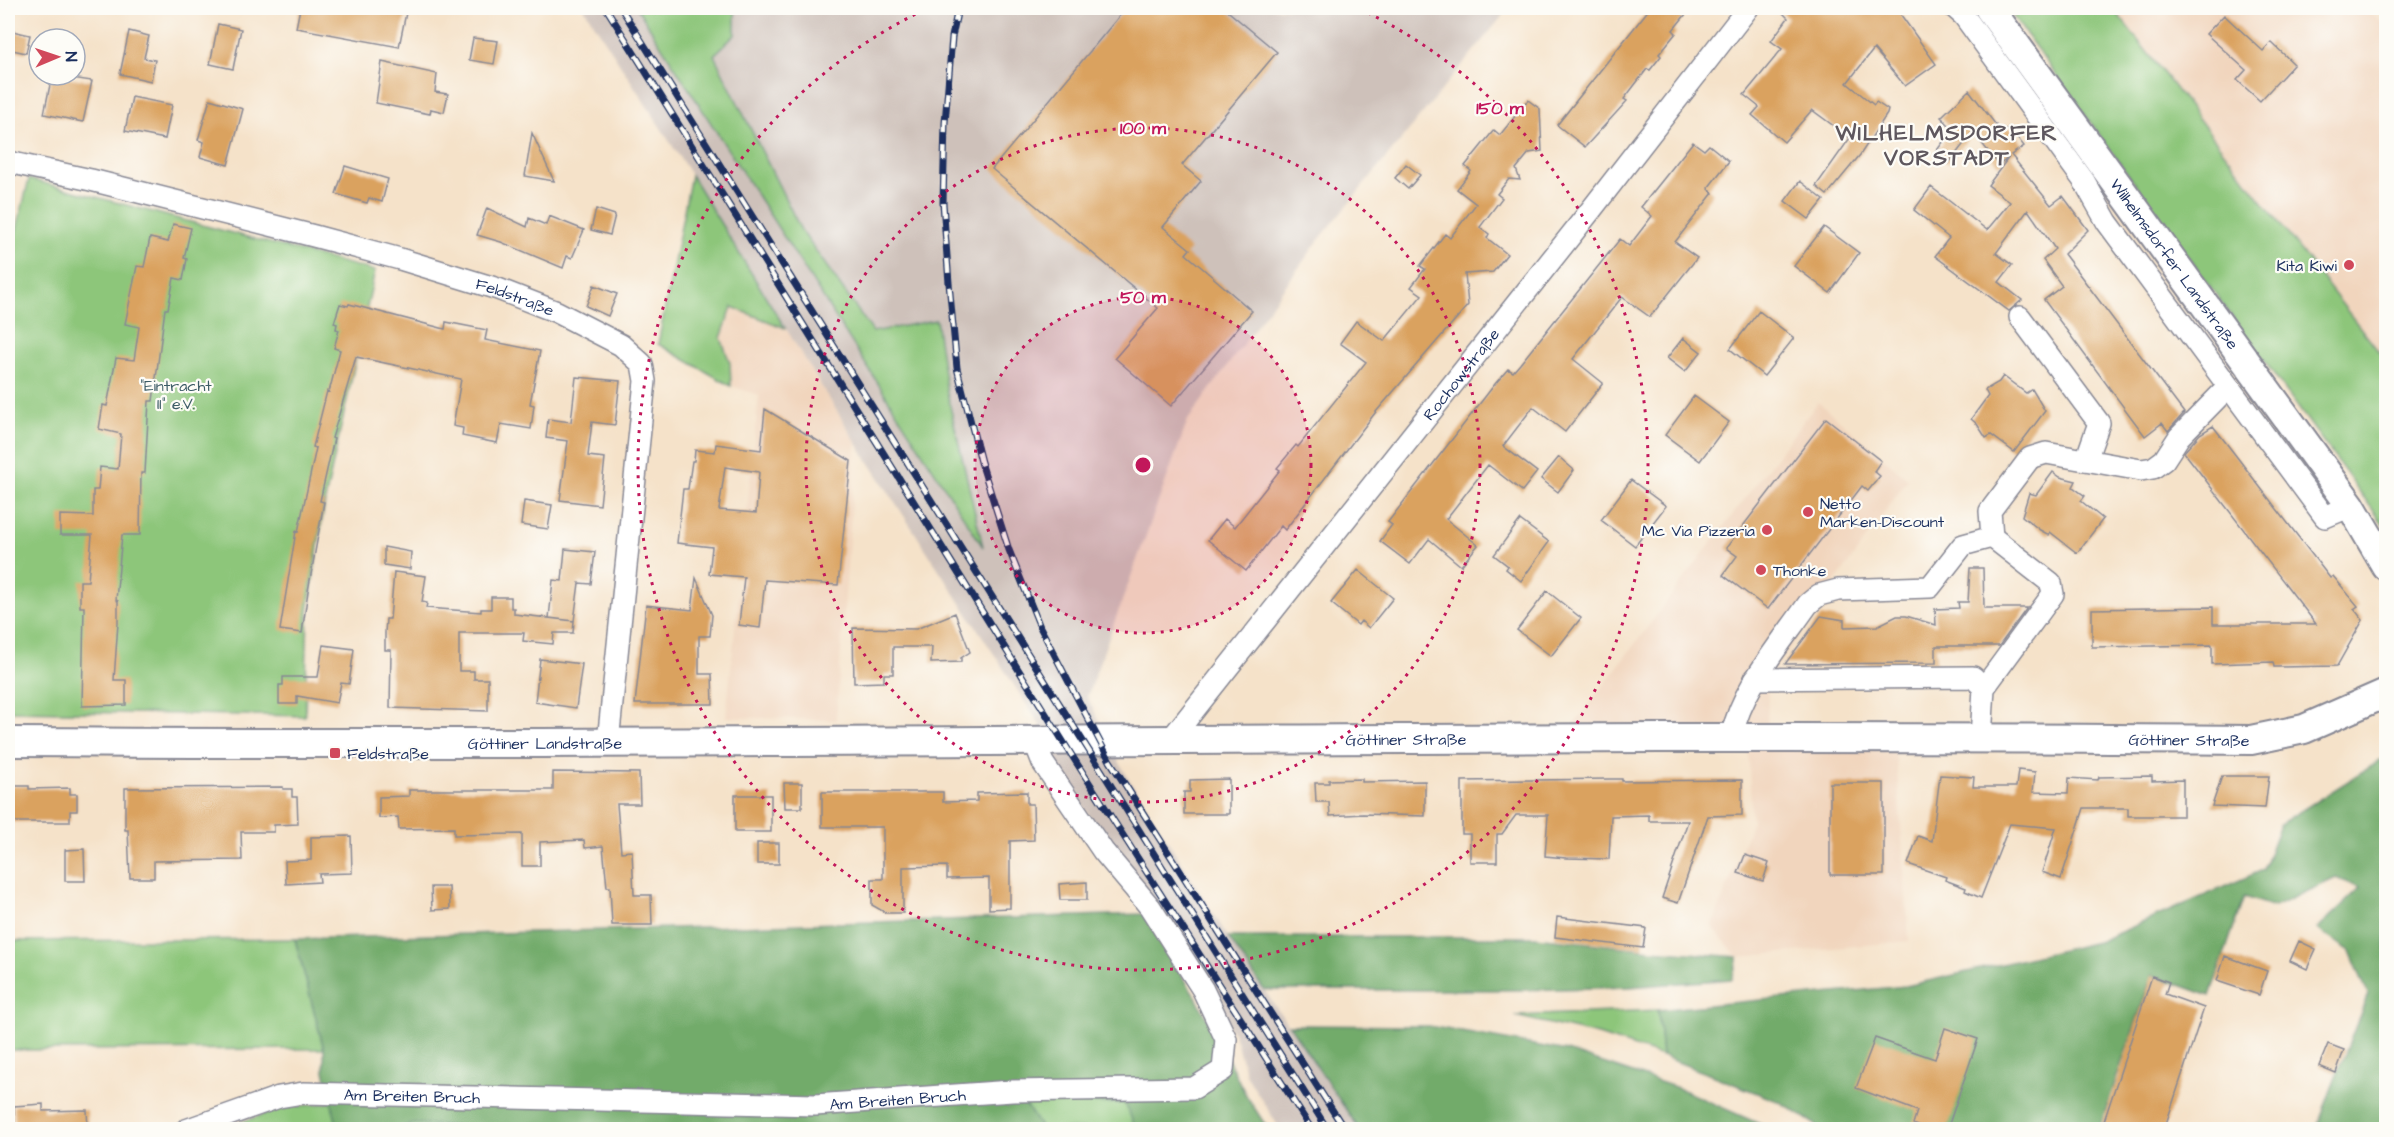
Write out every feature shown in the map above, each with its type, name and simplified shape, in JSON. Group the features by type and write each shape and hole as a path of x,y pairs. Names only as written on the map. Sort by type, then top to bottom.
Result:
{"street":[{"name":"Rochowstraße","path":"1171,739 1591,210 1748,8"},
{"name":"Wilhelmsdorfer Landstraße","path":"1955,8 2096,176 2242,358 2356,514 2386,549"},
{"name":"Wilhelmsdorfer Landstraße","path":"1989,8 2096,176 2107,222 2325,517 2356,514"},
{"name":"Feldstraße","path":"8,162 91,180 400,259 498,290 548,308 621,345 642,364 645,381 608,742"},
{"path":"2020,317 2099,423 2086,460"},
{"name":"Wilhelmsdorfer Landstraße","path":"2212,363 2242,358"},
{"path":"1981,738 1984,688 2053,594 2051,583 1992,537 1990,511 2000,496 2031,458 2046,453 2141,471 2153,468 2164,460 2179,437 2228,387"},
{"name":"Wilhelmsdorfer Landstraße","path":"2356,514 2386,566"},
{"path":"1731,738 1736,716 1755,679 1808,604 1820,595 1838,590 1930,587 1963,545 1992,537"},
{"path":"1755,679 1973,677 1984,688"},
{"name":"Göttiner Straße","path":"1082,740 1731,738 2251,740 2304,729 2386,693"},
{"name":"Am Breiten Bruch","path":"186,1130 279,1097 303,1093 815,1105 1012,1091 1194,1088 1223,1070 1226,1039 1203,990 1156,916 1103,851 1043,763 1034,740"},
{"name":"Göttiner Landstraße","path":"8,742 772,743 1082,740"}],"shaded area":[{"path":"584,8 637,8 981,545 947,393 936,320 873,332 801,230 714,54 735,35 735,8 1509,8 1318,241 1188,420 1087,697 1124,771 1228,937 1359,1129 1280,1129 1246,1075 1234,1034 1057,767 1040,725 856,442 691,175"},
{"name":"Kita Kiwi","path":"2113,8 2363,8 2386,24 2386,361"},
{"path":"691,175 856,442 836,720 726,717 759,395 731,386 658,344"},
{"path":"1818,402 1908,479 1768,678 1767,747 1895,741 1909,941 1738,957 1712,927 1752,822 1748,748 1556,748"}],"green space":[{"path":"637,8 735,8 735,35 714,55 801,230 873,332 936,320 947,393 983,547"},
{"path":"2007,8 2113,8 2386,361 2386,528"},
{"path":"691,175 785,328 732,307 721,338 730,363 731,386 658,344"},
{"name":"\"Eintracht II\" e.V.","path":"29,179 375,271 326,495 308,611 305,716 8,711 8,265"},
{"path":"2386,757 2386,1129 2316,1129 2368,994 2350,951 2317,929 2360,888 2336,878 2274,907 2244,897 2210,996 2152,975 2099,1129 1822,1129 1780,1102 1662,1056 1658,1010 1906,986 2098,942 2263,870 2280,824"},
{"path":"1143,914 1196,997 1246,1095 1268,1129 1136,1129 1125,1103 1024,1102 1041,1129 574,1130 414,1124 394,1129 338,1129 324,1071 324,1049 295,939"},
{"path":"1228,937 1536,937 1738,957 1732,979 1629,987 1527,990 1264,990"},
{"path":"295,939 324,1049 8,1050 8,941"},
{"path":"1658,1010 1662,1056 1598,1035 1515,1016"},
{"path":"1289,1025 1429,1026 1567,1051 1678,1088 1771,1129 1359,1129"},
{"path":"333,1102 338,1129 218,1130 282,1108"},
{"path":"1024,1102 1126,1103 1136,1129 1041,1129"},
{"path":"414,1124 574,1129 394,1130"}],"building":[{"path":"300,8 407,8 399,47 296,28"},
{"path":"1126,8 1224,8 1277,52 1182,165 1201,181 1163,227 1190,249 1186,254 1252,311 1171,406 1115,358 1158,308 992,169"},
{"path":"1650,8 1691,8 1673,30 1676,33 1659,54 1661,56 1650,70 1647,69 1624,99 1627,101 1585,147 1557,125"},
{"path":"1778,8 1896,8 1936,64 1905,86 1874,49 1847,83 1874,105 1876,102 1888,110 1887,114 1860,155 1827,195 1816,186 1850,138 1812,110 1784,142 1752,115 1759,107 1744,95 1782,49 1771,41 1788,18"},
{"path":"2224,15 2263,51 2271,42 2294,64 2260,101 2237,80 2246,70 2206,34"},
{"path":"218,24 241,29 233,69 210,64"},
{"path":"8,30 27,34 26,53 8,49"},
{"path":"129,31 149,36 144,58 155,60 151,81 120,74"},
{"path":"473,38 498,41 494,64 469,60"},
{"path":"382,62 437,74 435,92 448,94 444,112 431,109 430,114 376,103"},
{"path":"87,80 92,81 83,122 44,114 50,87 87,87"},
{"path":"1969,90 2002,133 2009,127 2024,146 2011,155 2051,205 2063,196 2088,230 2064,254 2184,413 2168,431 2162,423 2145,436 2044,300 2062,286 2043,260 2055,249 2028,210 1996,253 2012,265 1999,282 2022,300 2009,311 1935,256 1949,238 1914,210 1931,187 1987,230 2010,202 1988,185 2009,157 1999,165 1973,132 1948,164 1934,154 1953,129 1941,117"},
{"path":"132,97 172,105 165,139 125,131"},
{"path":"210,99 243,109 228,165 200,157 204,142 198,140"},
{"path":"1528,100 1540,109 1542,151 1529,153 1516,169 1520,180 1509,179 1497,194 1502,198 1480,227 1489,234 1487,238 1507,254 1493,272 1465,274 1468,305 1375,413 1285,530 1281,526 1246,571 1208,540 1225,519 1235,527 1280,470 1277,468 1296,445 1298,447 1366,362 1340,343 1356,321 1384,341 1422,295 1411,287 1425,269 1420,266 1445,234 1450,238 1476,204 1457,189 1471,171 1465,166 1494,130 1500,135"},
{"path":"532,133 554,181 525,176"},
{"path":"1693,142 1704,150 1709,145 1729,161 1708,188 1713,193 1675,242 1697,258 1650,317 1622,297 1573,359 1603,383 1565,432 1533,407 1503,446 1537,472 1522,491 1488,465 1446,519 1478,545 1461,566 1429,539 1410,564 1380,541 1392,525 1388,522 1495,384 1508,369 1513,372 1520,364 1620,239 1629,246 1652,216 1641,207"},
{"path":"1406,164 1420,175 1408,189 1395,178"},
{"path":"345,166 388,179 382,202 369,198 367,203 336,194"},
{"path":"1800,181 1824,200 1809,219 1785,201"},
{"path":"487,208 527,227 529,218 546,225 549,216 584,230 572,258 567,256 563,268 501,242 477,235"},
{"path":"596,209 615,215 610,235 591,230"},
{"path":"173,224 191,228 184,258 187,259 183,280 174,278 168,309 165,309 153,401 149,401 145,473 141,473 140,535 122,535 116,600 118,601 118,623 114,680 126,680 126,705 82,706 84,607 80,607 80,581 88,581 92,535 60,535 60,515 93,516 93,490 98,490 100,467 118,469 121,434 99,429 103,405 107,406 116,358 134,360 139,327 125,324 137,266 144,267 150,238 168,242"},
{"path":"1824,227 1859,253 1830,293 1794,266"},
{"path":"594,285 617,294 608,316 586,306"},
{"path":"340,304 348,306 349,304 445,329 446,322 487,330 485,340 540,351 530,404 534,405 531,429 501,424 497,443 462,436 463,428 453,426 461,379 356,357 332,438 334,439 320,501 324,502 302,633 280,630 296,531 298,532 316,448 313,447 340,350 334,348 339,330 336,329 337,324 334,323"},
{"path":"1759,311 1794,338 1764,376 1730,349"},
{"path":"1683,338 1701,352 1685,372 1667,358"},
{"path":"2003,376 2026,393 2032,389 2045,411 2014,452 1991,435 1986,438 1971,419 1988,396 1985,390 1999,382"},
{"path":"576,377 620,381 615,425 592,422 588,456 605,458 600,505 560,500 568,441 546,438 548,419 571,422"},
{"path":"1694,396 1729,422 1700,461 1665,435"},
{"path":"765,409 851,461 838,585 765,580 760,628 739,625 744,577 709,574 712,547 677,543 683,489 688,489 695,450 715,452 716,444 761,450","holes":["725,467 759,472 756,513 719,510"]},
{"path":"1826,418 1881,461 1874,471 1880,476 1868,491 1862,486 1768,609 1723,575 1737,556 1726,548"},
{"path":"2213,426 2330,578 2333,576 2358,606 2354,609 2363,620 2337,666 2274,667 2273,662 2212,664 2212,645 2092,647 2092,609 2213,607 2213,624 2316,624 2184,452 2200,434"},
{"path":"1559,457 1574,470 1558,492 1541,479"},
{"path":"2053,472 2060,477 2076,481 2073,487 2085,496 2081,501 2103,519 2077,553 2050,532 2049,535 2040,530 2022,516 2029,493 2036,495"},
{"path":"1631,480 1666,506 1635,546 1601,520"},
{"path":"524,501 552,505 548,529 521,525"},
{"path":"1520,520 1549,542 1521,581 1494,555"},
{"path":"384,547 411,552 410,569 384,565"},
{"path":"565,549 595,552 591,584 579,583 574,621 549,618 553,580 562,581"},
{"path":"1970,568 1983,568 1984,608 2027,608 1999,646 1936,646 1936,663 1785,664 1821,616 1844,620 1844,627 1877,626 1897,616 1906,616 1936,625 1935,609 1959,608 1958,602 1968,602"},
{"path":"1358,570 1393,598 1369,628 1361,621 1358,625 1331,603"},
{"path":"394,572 426,576 422,602 427,603 426,608 481,612 481,609 491,609 491,597 511,597 511,608 514,608 514,614 574,621 573,633 554,633 553,644 523,641 524,633 459,633 459,671 474,671 474,679 488,679 488,711 390,708 391,650 385,650 385,633 386,619 390,619"},
{"path":"696,578 712,615 710,636 699,636 699,674 712,674 713,704 635,704 646,605 692,610"},
{"path":"1547,591 1581,618 1551,656 1517,630"},
{"path":"955,613 970,652 961,658 961,662 931,663 932,647 893,647 893,674 884,674 884,682 854,683 853,628 916,629"},
{"path":"323,645 354,649 349,684 341,683 337,703 297,696 297,704 279,704 279,685 283,685 283,677 318,677"},
{"path":"540,659 582,664 576,708 535,702"},
{"path":"2018,770 2035,772 2033,792 2068,793 2069,778 2098,780 2099,777 2152,776 2152,781 2183,780 2183,816 2128,816 2128,808 2084,808 2061,879 2042,872 2056,828 2010,824 1981,898 1965,891 1966,888 1945,880 1946,877 1908,864 1918,836 1932,841 1940,775 1974,777 1973,787 2016,787"},
{"path":"553,772 639,773 640,804 617,804 621,852 632,851 634,895 651,895 652,925 612,925 610,887 607,887 603,846 585,848 584,840 540,842 540,866 522,866 522,834 454,835 454,828 399,829 398,817 379,818 379,797 409,796 409,790 553,790"},
{"path":"2222,776 2269,776 2265,808 2212,806"},
{"path":"1229,779 1229,814 1184,814 1184,792 1190,792 1190,780"},
{"path":"1362,779 1362,782 1425,781 1425,816 1363,814 1330,816 1329,802 1316,802 1315,783 1329,783 1329,780"},
{"path":"1622,779 1622,781 1742,780 1742,815 1708,816 1678,903 1662,898 1688,821 1649,821 1649,815 1611,816 1609,859 1566,858 1545,856 1548,815 1516,815 1502,834 1497,834 1497,862 1470,862 1470,834 1462,834 1462,781"},
{"path":"784,783 802,783 802,808 785,808"},
{"path":"1830,783 1884,783 1884,875 1830,875"},
{"path":"10,786 29,786 29,789 70,788 70,794 77,794 77,811 70,811 70,822 8,822 8,789"},
{"path":"283,787 283,789 292,789 292,797 297,797 298,824 274,825 274,832 241,832 242,860 154,861 154,878 130,878 128,830 125,830 125,788"},
{"path":"822,792 943,792 943,802 977,801 977,793 1027,792 1027,804 1033,804 1034,840 1010,841 1010,908 989,909 989,878 947,879 947,866 903,867 903,913 886,913 872,905 872,879 883,879 883,827 822,827"},
{"path":"735,795 771,795 771,832 735,832"},
{"path":"351,836 352,873 319,874 320,882 286,884 285,861 311,860 311,837"},
{"path":"757,843 779,843 779,864 757,864"},
{"path":"84,849 85,881 65,881 65,850"},
{"path":"1745,855 1769,863 1763,881 1738,873"},
{"path":"1087,882 1087,900 1060,900 1059,884"},
{"path":"431,887 449,887 450,909 432,910"},
{"path":"1557,917 1646,928 1643,948 1555,937"},
{"path":"2299,941 2316,949 2307,969 2290,961"},
{"path":"2225,956 2267,971 2259,995 2217,981"},
{"path":"2152,976 2169,982 2165,994 2204,1008 2164,1130 2101,1130"},
{"path":"1945,1028 1978,1039 1947,1130 1929,1130 1913,1124 1917,1111 1856,1088 1875,1038 1935,1059"},
{"path":"2328,1044 2344,1050 2336,1073 2319,1066"},
{"path":"43,1104 43,1111 87,1110 88,1130 15,1130 14,1106"}],"railway":[{"path":"606,8 1076,762 1312,1130"},
{"path":"621,8 1328,1130"},
{"path":"958,8 952,37 945,123 943,203 949,283 957,368 981,462 1009,550 1040,627 1110,761 1345,1130"}],"place":[{"name":"Kita Kiwi","path":"2349,265"},
{"name":"Netto Marken-Discount","path":"1808,512"},
{"name":"Mc Via Pizzeria","path":"1767,530"},
{"name":"Thonke","path":"1761,570"},
{"name":"Feldstraße","path":"335,753"}],"district":[{"name":"WILHELMSDORFER VORSTADT","path":"1947,144"}]}
